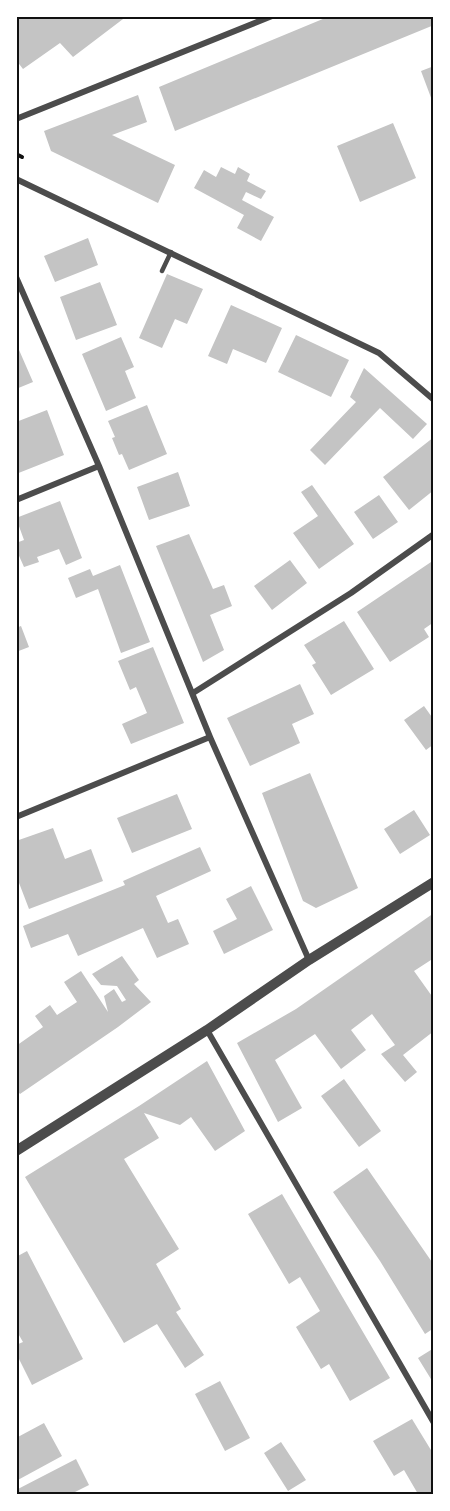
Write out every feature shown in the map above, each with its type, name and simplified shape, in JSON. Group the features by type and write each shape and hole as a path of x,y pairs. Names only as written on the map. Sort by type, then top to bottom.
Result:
{"street":[{"path":"16,119 272,16"},
{"path":"16,179 379,353 434,400"},
{"path":"16,277 99,466 210,737 309,960"},
{"path":"16,500 99,466"},
{"path":"193,693 351,593 434,534"},
{"path":"16,817 210,737"},
{"path":"16,1151 207,1030 309,960 434,882"},
{"path":"207,1030 434,1423"}],"lane":[{"path":"162,271 171,252"}],"path":[{"path":"16,154 22,157"}],"building":[{"path":"16,16 127,16 73,57 60,43 23,69 16,60"},
{"path":"330,16 434,16 434,25 175,131 159,87"},
{"path":"434,66 434,103 433,103 421,71"},
{"path":"138,95 147,122 112,135 175,165 158,203 51,151 44,131"},
{"path":"393,123 416,178 360,202 337,146"},
{"path":"221,167 235,174 238,167 250,174 247,181 266,191 261,199 246,192 242,200 274,217 261,241 237,228 244,215 194,188 204,170 216,177"},
{"path":"88,238 98,265 55,282 44,256"},
{"path":"167,274 203,289 187,324 175,319 162,348 139,338"},
{"path":"100,282 117,325 76,340 60,297"},
{"path":"231,305 282,328 266,363 233,349 227,364 208,356"},
{"path":"296,335 349,360 331,397 278,372"},
{"path":"121,337 134,367 125,371 136,398 106,411 82,354"},
{"path":"16,343 33,382 16,389"},
{"path":"364,368 427,424 413,439 380,408 325,465 310,450 356,402 350,397"},
{"path":"147,405 167,454 129,470 122,454 119,455 108,421"},
{"path":"47,410 64,455 16,474 16,422"},
{"path":"434,437 434,490 409,510 383,477"},
{"path":"178,472 190,506 149,520 137,487"},
{"path":"312,485 354,544 319,569 293,533 318,516 301,492"},
{"path":"379,495 398,522 373,539 354,512"},
{"path":"60,501 82,558 66,565 59,549 37,557 39,562 24,567 16,549 16,543 24,540 16,518"},
{"path":"189,534 213,589 224,585 232,606 210,615 224,650 203,662 156,546"},
{"path":"290,560 307,583 272,610 254,586"},
{"path":"434,560 434,622 424,629 429,637 390,662 357,612"},
{"path":"120,565 150,642 121,653 98,589 76,598 68,578 90,569 93,576"},
{"path":"344,621 374,669 331,695 312,665 316,663 304,645"},
{"path":"21,626 29,647 16,652 16,628"},
{"path":"153,647 184,723 131,744 122,724 147,713 136,687 130,690 118,661"},
{"path":"300,684 314,714 292,724 300,743 250,766 227,718"},
{"path":"424,706 434,720 434,744 426,750 404,720"},
{"path":"310,773 358,888 316,908 303,901 262,793"},
{"path":"177,794 192,829 132,853 117,818"},
{"path":"414,810 430,835 400,854 384,829"},
{"path":"53,828 65,859 91,849 103,881 29,909 16,875 16,841"},
{"path":"200,847 211,871 156,896 168,923 178,919 189,944 157,958 143,928 78,956 68,934 31,948 23,926 125,885 123,881"},
{"path":"251,886 273,930 224,954 213,931 237,919 226,899"},
{"path":"434,913 434,958 414,971 434,999 434,1031 403,1055 417,1072 405,1082 381,1054 395,1045 372,1014 351,1030 366,1050 341,1069 315,1034 275,1060 302,1108 278,1122 237,1043 296,1009"},
{"path":"122,956 139,980 134,984 151,1002 20,1094 16,1089 16,1046 43,1027 35,1016 50,1005 57,1015 77,1002 64,982 81,971 108,1012 104,996 114,989 122,1002 126,1000 117,986 101,985 92,974"},
{"path":"207,1061 245,1131 215,1151 191,1117 180,1125 144,1113 159,1138 124,1159 179,1249 156,1264 181,1309 176,1312 204,1355 185,1368 157,1324 124,1343 25,1177"},
{"path":"344,1079 381,1131 359,1147 321,1096"},
{"path":"367,1168 434,1265 434,1328 425,1334 380,1261 333,1192"},
{"path":"282,1194 390,1378 350,1401 329,1364 321,1369 296,1327 320,1311 300,1277 289,1284 248,1214"},
{"path":"27,1251 83,1359 32,1385 16,1353 16,1345 23,1342 16,1330 16,1257"},
{"path":"434,1348 434,1384 418,1358"},
{"path":"220,1381 250,1438 225,1451 195,1394"},
{"path":"412,1419 434,1455 434,1494 418,1494 404,1470 394,1476 373,1441"},
{"path":"44,1423 62,1456 16,1481 16,1438"},
{"path":"281,1442 306,1480 288,1491 264,1453"},
{"path":"76,1459 89,1485 71,1494 16,1494 16,1490"}]}
